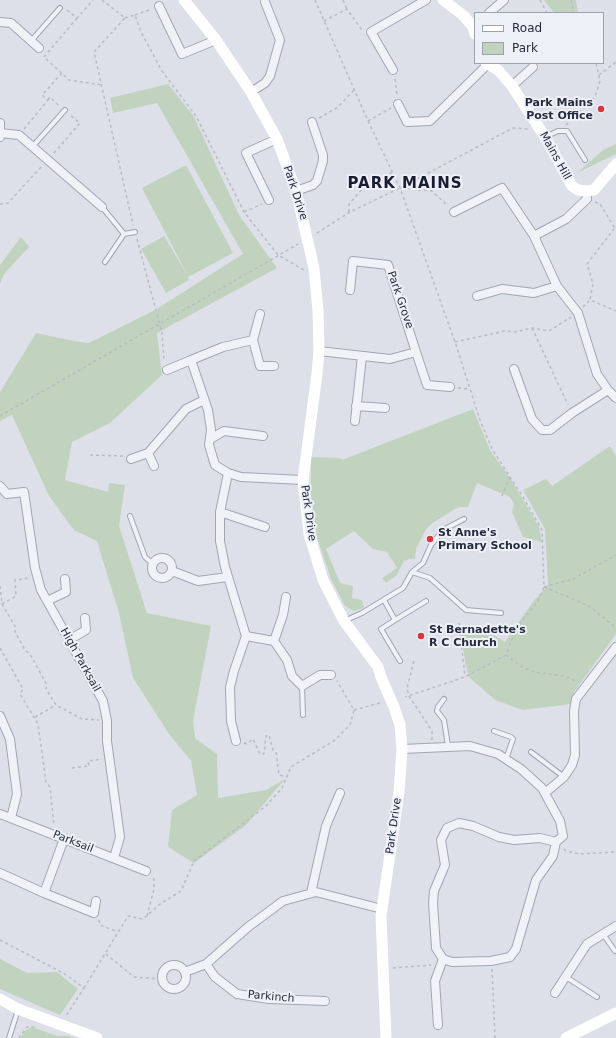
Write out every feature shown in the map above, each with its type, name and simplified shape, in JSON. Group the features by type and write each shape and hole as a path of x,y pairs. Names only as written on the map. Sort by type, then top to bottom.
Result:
{"street":[{"name":"Park Drive","path":"184,0 216,40 251,92 277,139 296,191 315,272 319,351 303,480 308,534 323,580 344,621 378,667 400,725 402,749 399,792 382,909 386,1038"},
{"path":"394,70 371,32 426,0"},
{"path":"443,0 464,16 474,29"},
{"path":"490,12 504,0"},
{"path":"251,92 265,84 270,76 280,40 265,2"},
{"path":"159,6 182,54 216,40"},
{"path":"0,22 11,23 39,48"},
{"name":"Mains Hill","path":"398,104 407,122 430,121 487,64 498,70 512,86 543,134 572,186 578,190 589,193"},
{"path":"512,86 533,67"},
{"path":"296,191 313,185 317,181 323,161 323,155 312,122"},
{"path":"0,123 0,137"},
{"path":"0,133 19,136 33,146 102,207"},
{"path":"269,200 246,153 277,139"},
{"path":"534,236 566,219 616,164"},
{"path":"454,212 502,188 534,236 558,286 578,313 595,368 608,390 616,398"},
{"name":"Park Grove","path":"350,290 353,261 388,265 427,385 450,387"},
{"path":"477,296 502,289 534,293 558,286"},
{"path":"260,314 253,340 260,366 274,366"},
{"path":"167,370 223,347 253,340"},
{"path":"319,351 390,359 416,352"},
{"path":"355,421 362,356"},
{"path":"191,360 204,400 212,438 209,445 216,465 228,473 241,477 303,480"},
{"path":"514,369 532,419 542,430 550,430 572,412 608,390"},
{"path":"131,459 148,453 186,409 204,400"},
{"path":"356,406 385,408"},
{"path":"212,438 224,431 263,436"},
{"path":"148,453 154,466"},
{"path":"228,473 220,512 220,541 228,577 246,636 234,670 230,687 231,721 236,741"},
{"name":"High Parksail","path":"0,486 7,494 24,492 37,576 47,601 103,701 107,721 107,741 120,837 114,858"},
{"path":"220,512 265,527"},
{"path":"158,559 164,559 171,565 172,571 166,578 157,577 152,570 158,559"},
{"path":"172,571 198,581 228,577"},
{"path":"47,601 66,592 65,579"},
{"path":"274,641 283,615 286,597"},
{"path":"69,640 86,630 85,618"},
{"path":"246,636 274,641 287,660 292,676 302,686 320,675 331,675"},
{"path":"545,793 564,777 572,766 575,755 574,711 576,699 616,647"},
{"path":"0,716 10,739 17,794 11,818"},
{"path":"402,749 470,746 498,754 536,782 545,793 560,821 563,836 556,842 553,856 536,880 516,949 510,957 491,962 442,961"},
{"path":"311,893 326,826 340,793"},
{"name":"Parksail","path":"0,814 146,871"},
{"path":"438,1025 435,981 442,961 436,948 433,903 434,891 445,865 441,840 447,828 459,822 499,837 514,840 540,838 556,842"},
{"path":"44,893 64,839"},
{"path":"0,873 94,913 96,901"},
{"path":"185,972 206,964 248,927 283,901 316,892 382,909"},
{"path":"555,993 587,944 616,926"},
{"name":"Parkinch","path":"206,964 215,977 237,994 269,999 325,1001"},
{"path":"172,965 179,967 185,972 184,983 175,989 168,988 162,979 163,972 172,965"},
{"path":"0,999 18,1009 97,1038"},
{"path":"566,1038 616,1014"}],"lane":[{"path":"31,41 60,8"},
{"path":"33,146 65,110"},
{"path":"543,134 563,130 570,134 585,160"},
{"path":"102,207 124,234"},
{"path":"105,262 124,234 135,232"},
{"path":"130,516 145,557 154,564"},
{"path":"344,621 362,613 403,588 412,572 423,563 431,545 443,530 464,519"},
{"path":"412,572 430,578 466,610 501,613"},
{"path":"384,600 395,620"},
{"path":"400,661 381,629 426,601"},
{"path":"302,686 303,715"},
{"path":"444,699 437,711 444,720 448,746"},
{"path":"494,731 513,739 506,759"},
{"path":"531,752 564,777"},
{"path":"603,934 615,951"},
{"path":"566,977 597,997"},
{"path":"9,1038 18,1009"}],"path":[{"path":"94,0 44,57 70,80 102,85"},
{"path":"102,0 125,18"},
{"path":"315,0 368,121 400,188 492,449 542,530 544,587 538,601 516,628 506,655 465,677 405,697"},
{"path":"344,0 347,9 362,30 371,32"},
{"path":"540,0 546,12"},
{"path":"571,0 574,12"},
{"path":"60,8 62,6 77,18"},
{"path":"159,6 125,18 94,52 135,232 160,324 164,361 167,370"},
{"path":"324,21 347,9"},
{"path":"135,14 141,32 162,71 196,116 244,212 278,255 306,271 315,272"},
{"path":"599,75 616,62"},
{"path":"563,130 569,120 595,97 600,81 596,64"},
{"path":"368,121 398,104 394,70"},
{"path":"48,100 42,95 62,73"},
{"path":"312,122 338,107 354,90"},
{"path":"0,204 8,203 80,124 50,97 19,136"},
{"path":"317,233 349,212 400,188 513,128 543,134"},
{"path":"349,212 349,204 369,181 392,173"},
{"path":"400,188 432,191 454,212"},
{"path":"455,342 505,331 515,332 532,328 549,331 578,313 590,300 593,284 587,264 615,230 600,204 589,193"},
{"path":"244,212 269,200"},
{"path":"0,416 300,243"},
{"path":"590,300 616,311"},
{"path":"532,328 572,412"},
{"path":"450,387 470,389"},
{"path":"90,455 124,456 131,459"},
{"path":"502,496 510,476"},
{"path":"544,587 573,579 616,555"},
{"path":"2,604 16,596 15,580 37,576"},
{"path":"0,586 2,604 16,628 15,632 47,685 46,689 56,705 82,719 107,721"},
{"path":"544,587 589,606 616,628"},
{"path":"459,623 465,677"},
{"path":"0,648 23,689 20,694 38,724 46,782 50,787 56,835"},
{"path":"506,655 522,667 534,672 564,676 586,686"},
{"path":"414,661 407,688 409,696 432,731 433,747"},
{"path":"63,1026 66,1015 106,954 128,916 143,919 160,904 181,891 194,861 267,805 282,788 290,767 335,740 350,724 354,710 334,677 331,675"},
{"path":"354,710 380,703"},
{"path":"35,718 56,705"},
{"path":"236,741 247,744 253,739 260,754 264,754 266,736 269,736 273,750 276,752 279,774 286,776"},
{"path":"72,768 89,766 88,760 94,760"},
{"path":"556,842 566,851 580,854 616,852"},
{"path":"146,871 154,879 154,889 147,916"},
{"path":"94,913 99,918 100,925 118,932"},
{"path":"0,940 65,974 84,988"},
{"path":"106,954 134,977 162,979"},
{"path":"383,969 442,961"},
{"path":"491,962 495,1038"},
{"path":"19,1038 26,1027 34,1026 40,1028"}],"green space":[{"path":"544,0 576,0 578,12 553,12"},
{"path":"168,84 193,115 239,215 277,268 157,333 162,375 110,423 72,442 65,480 108,492 109,483 125,485 119,526 147,613 211,626 193,721 195,738 217,754 218,798 266,790 285,779 246,825 194,863 168,847 172,810 197,795 191,761 169,734 133,678 119,613 97,541 74,530 49,496 12,415 0,421 0,392 36,333 89,343 155,310 243,254 157,103 113,113 110,98"},
{"path":"616,144 616,154 577,173 603,150"},
{"path":"186,165 233,253 188,277 189,280 166,293 141,249 164,236 188,276 142,188"},
{"path":"21,237 29,247 4,274 0,284 0,265"},
{"path":"473,409 490,450 512,481 539,527 542,542 523,537 512,512 514,504 510,497 477,483 468,507 458,507 431,524 425,531 416,549 415,559 404,561 396,576 386,583 382,578 397,568 387,552 373,549 354,531 326,549 340,583 353,586 352,598 362,600 364,608 354,611 345,606 331,579 317,537 311,494 311,457 340,458 342,460"},
{"path":"610,446 616,456 616,634 574,692 571,704 523,710 495,700 469,677 460,627 482,628 505,642 532,603 548,585 545,529 523,490 546,479 552,486"},
{"path":"0,959 27,973 57,972 78,989 60,1015 0,989"},
{"path":"32,1027 57,1036 68,1036 75,1038 21,1038 23,1032"}],"place":[{"name":"Park Mains Post Office","path":"601,109"},
{"name":"St Anne's Primary School","path":"430,539"},
{"name":"St Bernadette's R C Church","path":"421,636"}],"district":[{"name":"PARK MAINS","path":"405,184"}]}
